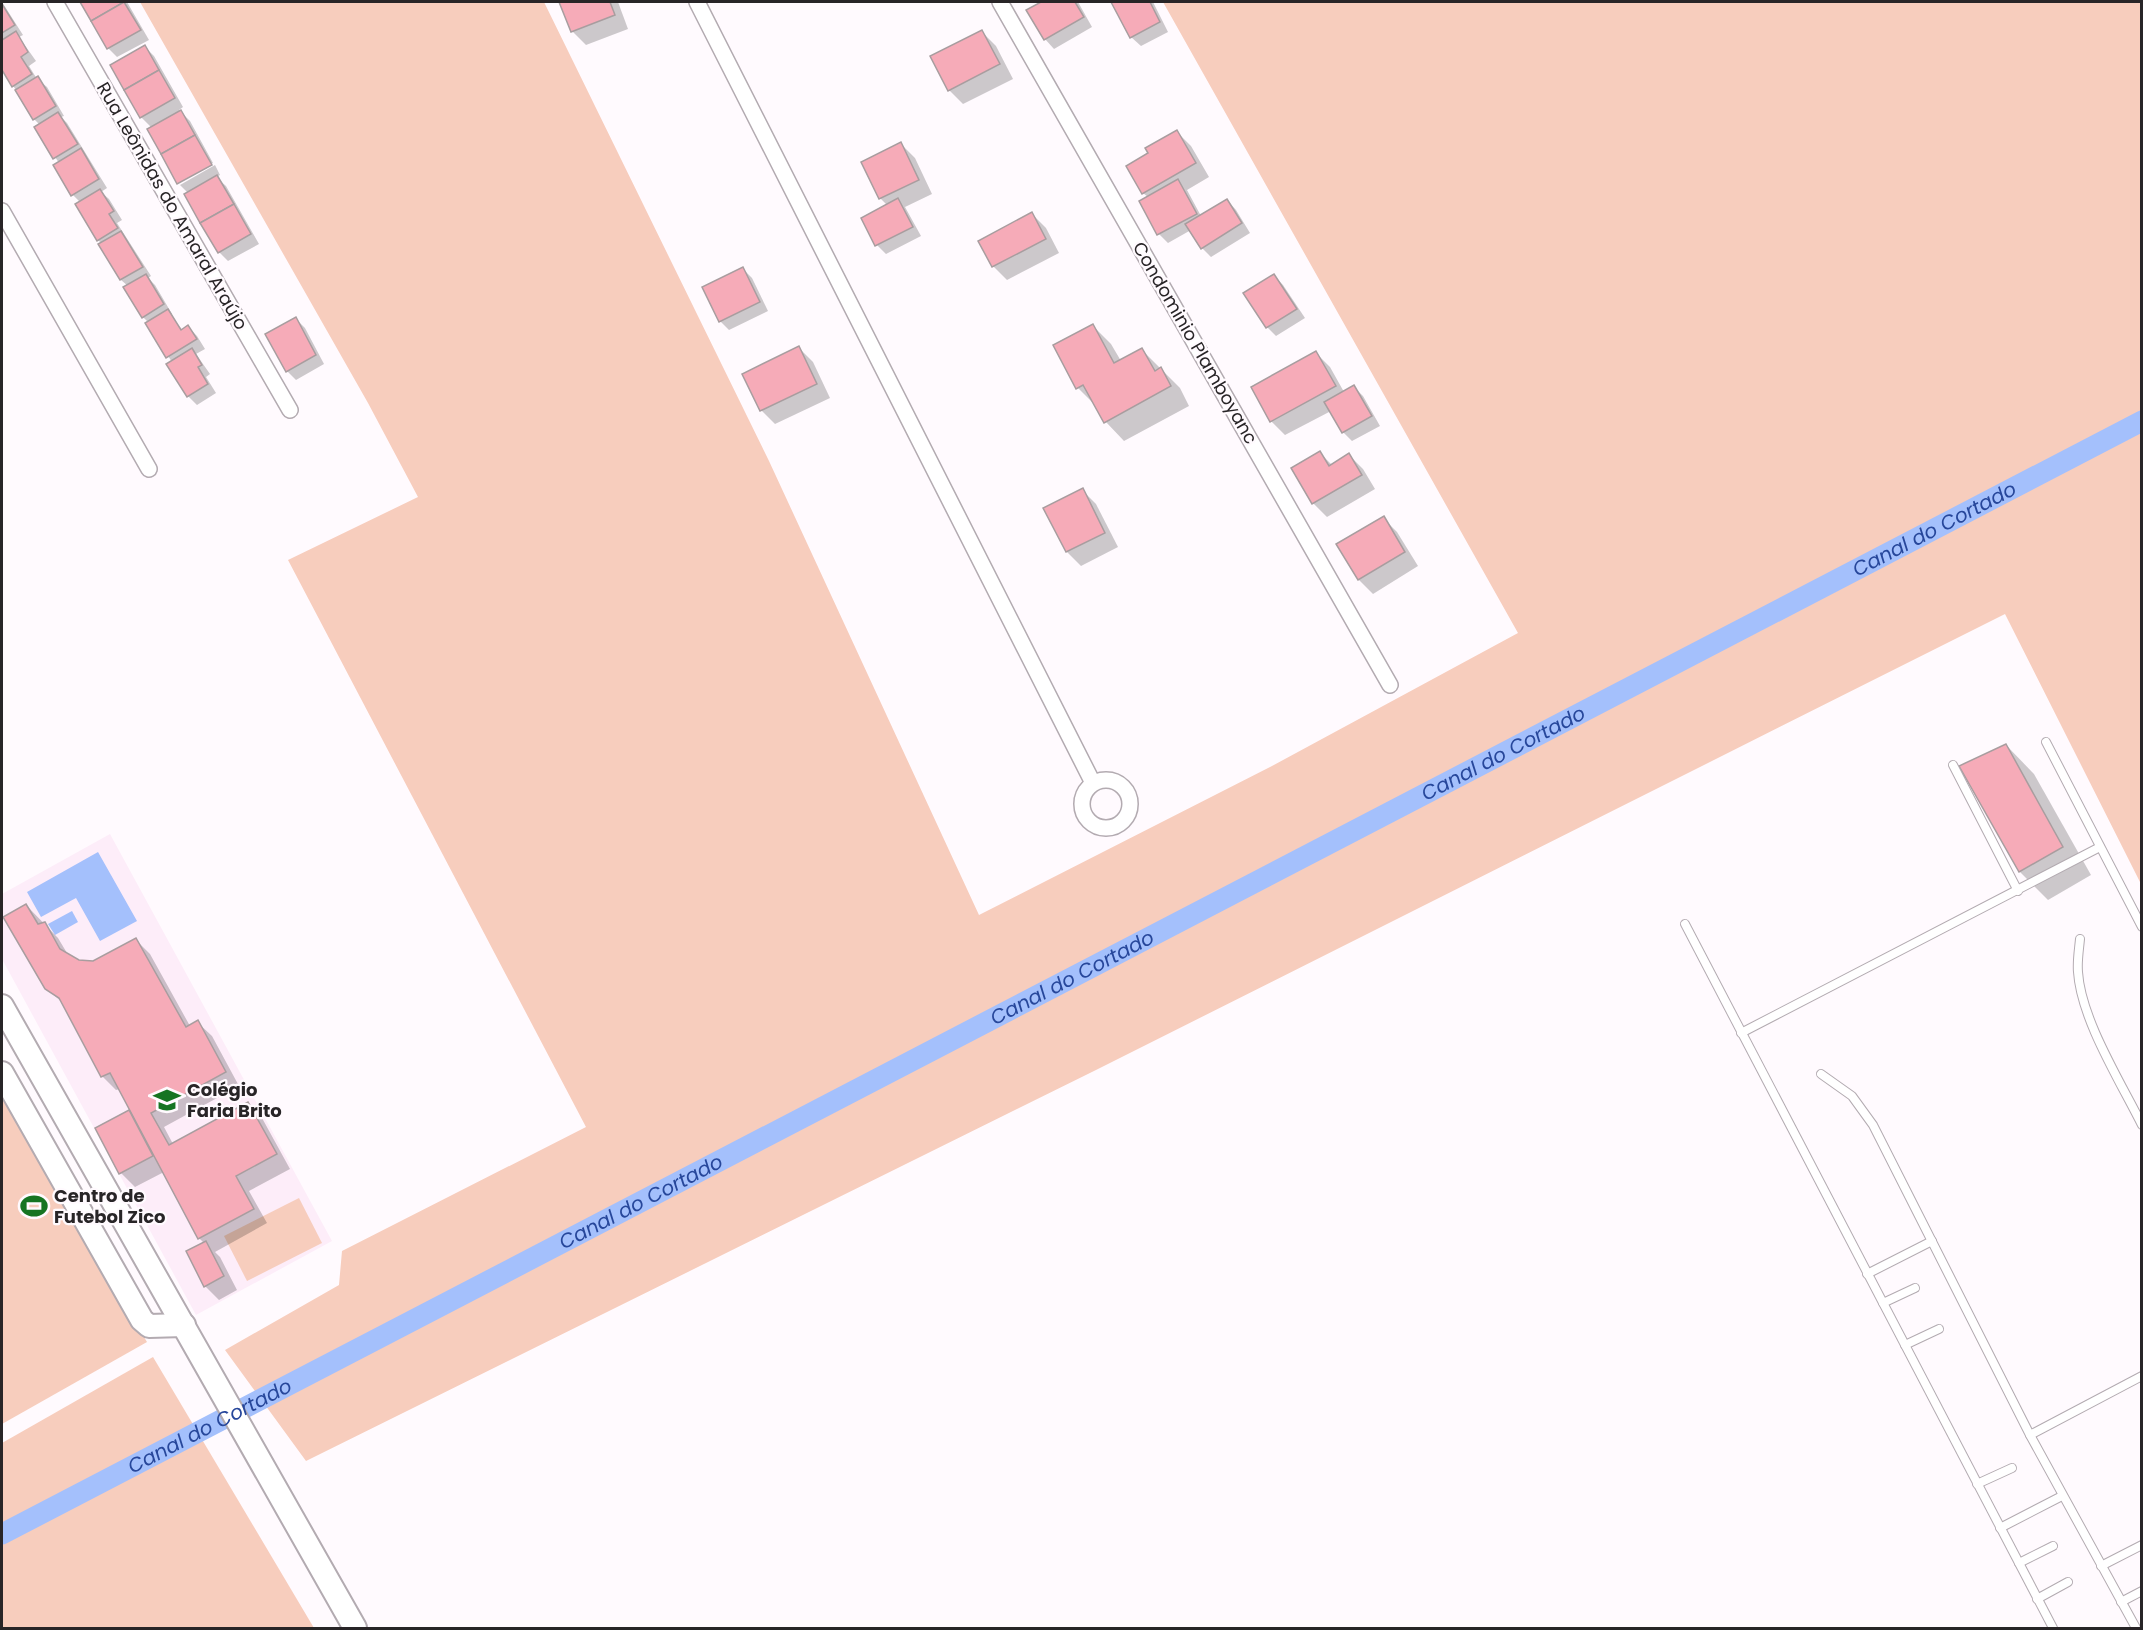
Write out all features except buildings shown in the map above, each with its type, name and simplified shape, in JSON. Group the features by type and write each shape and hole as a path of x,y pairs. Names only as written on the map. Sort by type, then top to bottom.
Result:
{"street":[{"name":"Rua Leônidas do Amaral Araújo","path":"55,2 290,410"},
{"path":"697,2 1093,783"},
{"name":"Condominio Plamboyanc","path":"1000,2 1390,684"},
{"path":"2,211 149,469"},
{"path":"2,1006 355,1629"},
{"path":"2,1074 142,1320 150,1326 186,1329"}],"lane":[{"path":"2046,742 2142,927"},
{"path":"1953,765 2018,891"},
{"path":"1741,1033 2100,848"},
{"path":"1685,924 2053,1629"},
{"path":"2080,939 2078,971 2082,996 2092,1024 2142,1125"},
{"path":"1821,1074 1852,1096 1873,1125 2030,1435 2136,1629"},
{"path":"1867,1274 1932,1241"},
{"path":"1883,1303 1915,1288"},
{"path":"1905,1345 1939,1329"},
{"path":"2030,1435 2142,1376"},
{"path":"1977,1484 2012,1468"},
{"path":"2000,1528 2062,1496"},
{"path":"2101,1566 2142,1545"},
{"path":"2019,1563 2053,1546"},
{"path":"2037,1599 2068,1582"},
{"path":"2121,1602 2142,1591"}],"shaded area":[{"path":"140,2 544,2 769,461 979,915 1272,766 1518,633 1163,2 2141,2 2141,884 2005,614 1096,1070 306,1461 225,1350 339,1285 342,1251 586,1127 288,560 418,497 368,403"},
{"name":"Colégio Faria Brito","path":"110,834 332,1241 196,1315 2,959 2,894"},
{"name":"Centro de Futebol Zico","path":"2,1098 147,1342 2,1424"},
{"path":"299,1198 322,1243 247,1281 224,1236"},
{"path":"153,1357 314,1628 2,1628 2,1443"}],"water":[{"path":"98,852 137,921 100,941 76,898 41,917 27,892"},
{"path":"72,911 78,922 55,935 48,924"}],"waterway":[{"name":"Canal do Cortado","path":"2,1534 2142,421"}],"place":[{"name":"Colégio Faria Brito","path":"167,1100"},
{"name":"Centro de Futebol Zico","path":"34,1206"}]}
